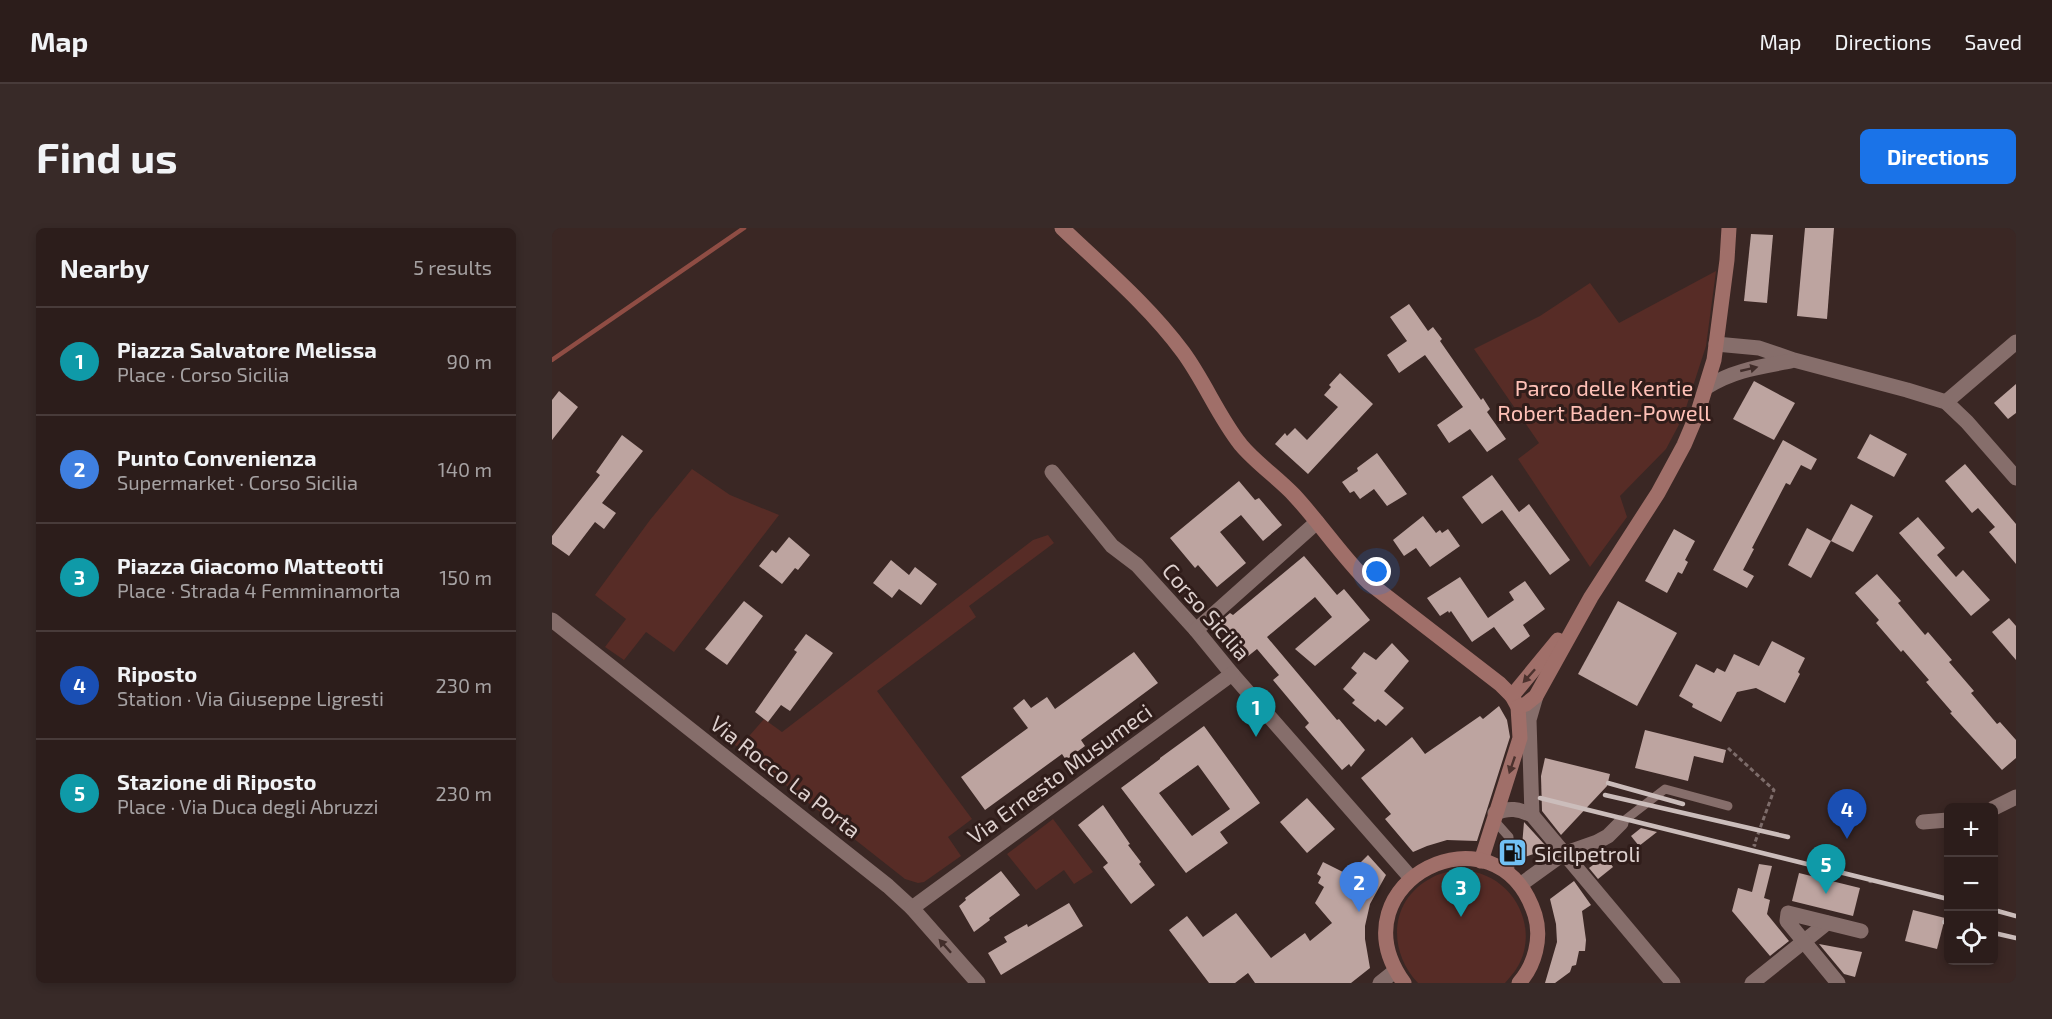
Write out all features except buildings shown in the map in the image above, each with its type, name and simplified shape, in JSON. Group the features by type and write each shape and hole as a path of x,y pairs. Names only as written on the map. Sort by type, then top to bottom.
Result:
{"street":[{"path":"1062,228 1141,302 1189,360 1215,408 1243,447 1296,497 1368,582 1500,684 1529,720"},
{"path":"1532,815 1529,720 1536,696 1591,597 1664,483 1684,445 1707,387 1714,360 1729,228"},
{"path":"1946,402 2016,342"},
{"path":"1716,344 1759,348 1794,360 1946,402 1967,422 2016,478"},
{"path":"1707,387 1723,376 1794,360"},
{"name":"Corso Sicilia","path":"1052,472 1112,546 1137,565 1196,630 1411,878"},
{"path":"1196,630 1317,522"},
{"path":"1481,861 1520,738 1515,702 1536,669 1591,597"},
{"name":"Via Rocco La Porta","path":"552,620 888,886 912,908 978,983"},
{"name":"Via Ernesto Musumeci","path":"912,908 1232,674"},
{"path":"1515,702 1526,704 1536,696"},
{"path":"1998,806 2016,797"},
{"path":"1494,816 1506,809 1518,809 1532,815 1673,983"},
{"path":"1923,822 1944,820"},
{"path":"1515,880 1535,874 1563,854 1597,842 1608,836 1621,823"},
{"path":"1380,983 1400,977 1387,947 1387,922 1395,898 1411,878 1432,864 1456,858 1481,861 1496,866 1515,880 1531,902 1537,921 1538,940 1533,960 1519,983"},
{"path":"1838,983 1787,921 1788,913 1861,931"},
{"path":"1752,983 1827,923"}],"lane":[{"path":"1621,823 1665,789 1728,806"},
{"path":"1494,816 1509,837 1515,880"}],"path":[{"path":"1728,748 1774,790 1754,845 1756,846"},
{"path":"1810,868 1812,862"},
{"path":"1870,883 1871,877"}],"green space":[{"name":"Parco delle Kentie Robert Baden-Powell","path":"1716,271 1706,346 1683,417 1666,449 1620,496 1627,517 1590,567 1518,459 1539,443 1474,349 1540,316 1590,283 1619,323"},
{"path":"692,469 730,495 779,515 674,652 646,632 624,660 605,647 626,619 595,595 650,520"},
{"path":"1048,535 1054,543 969,606 976,617 877,691 972,819 948,837 961,856 924,882 918,883 905,879 730,741 735,736 743,743 764,719 782,732 1033,540"},
{"path":"1053,819 1093,872 1074,884 1064,870 1036,890 1007,854"},
{"path":"1450,871 1469,871 1495,880 1514,899 1521,911 1526,937 1524,951 1517,968 1505,983 1418,983 1401,956 1397,926 1408,898 1418,887 1435,876"}],"waterway":[{"path":"552,360 744,228"}],"railway":[{"path":"1608,783 1683,804"},
{"path":"1605,795 1788,837"},
{"path":"1540,798 1944,898"},
{"path":"1998,911 2016,916"},
{"path":"1998,934 2016,938"}],"place":[{"name":"Piazza Salvatore Melissa","path":"1256,737"},
{"name":"Riposto","path":"1847,839"},
{"name":"Sicilpetroli","path":"1513,853"},
{"name":"Stazione di Riposto","path":"1826,894"},
{"name":"Punto Convenienza","path":"1359,912"},
{"name":"Piazza Giacomo Matteotti","path":"1461,917"}]}
